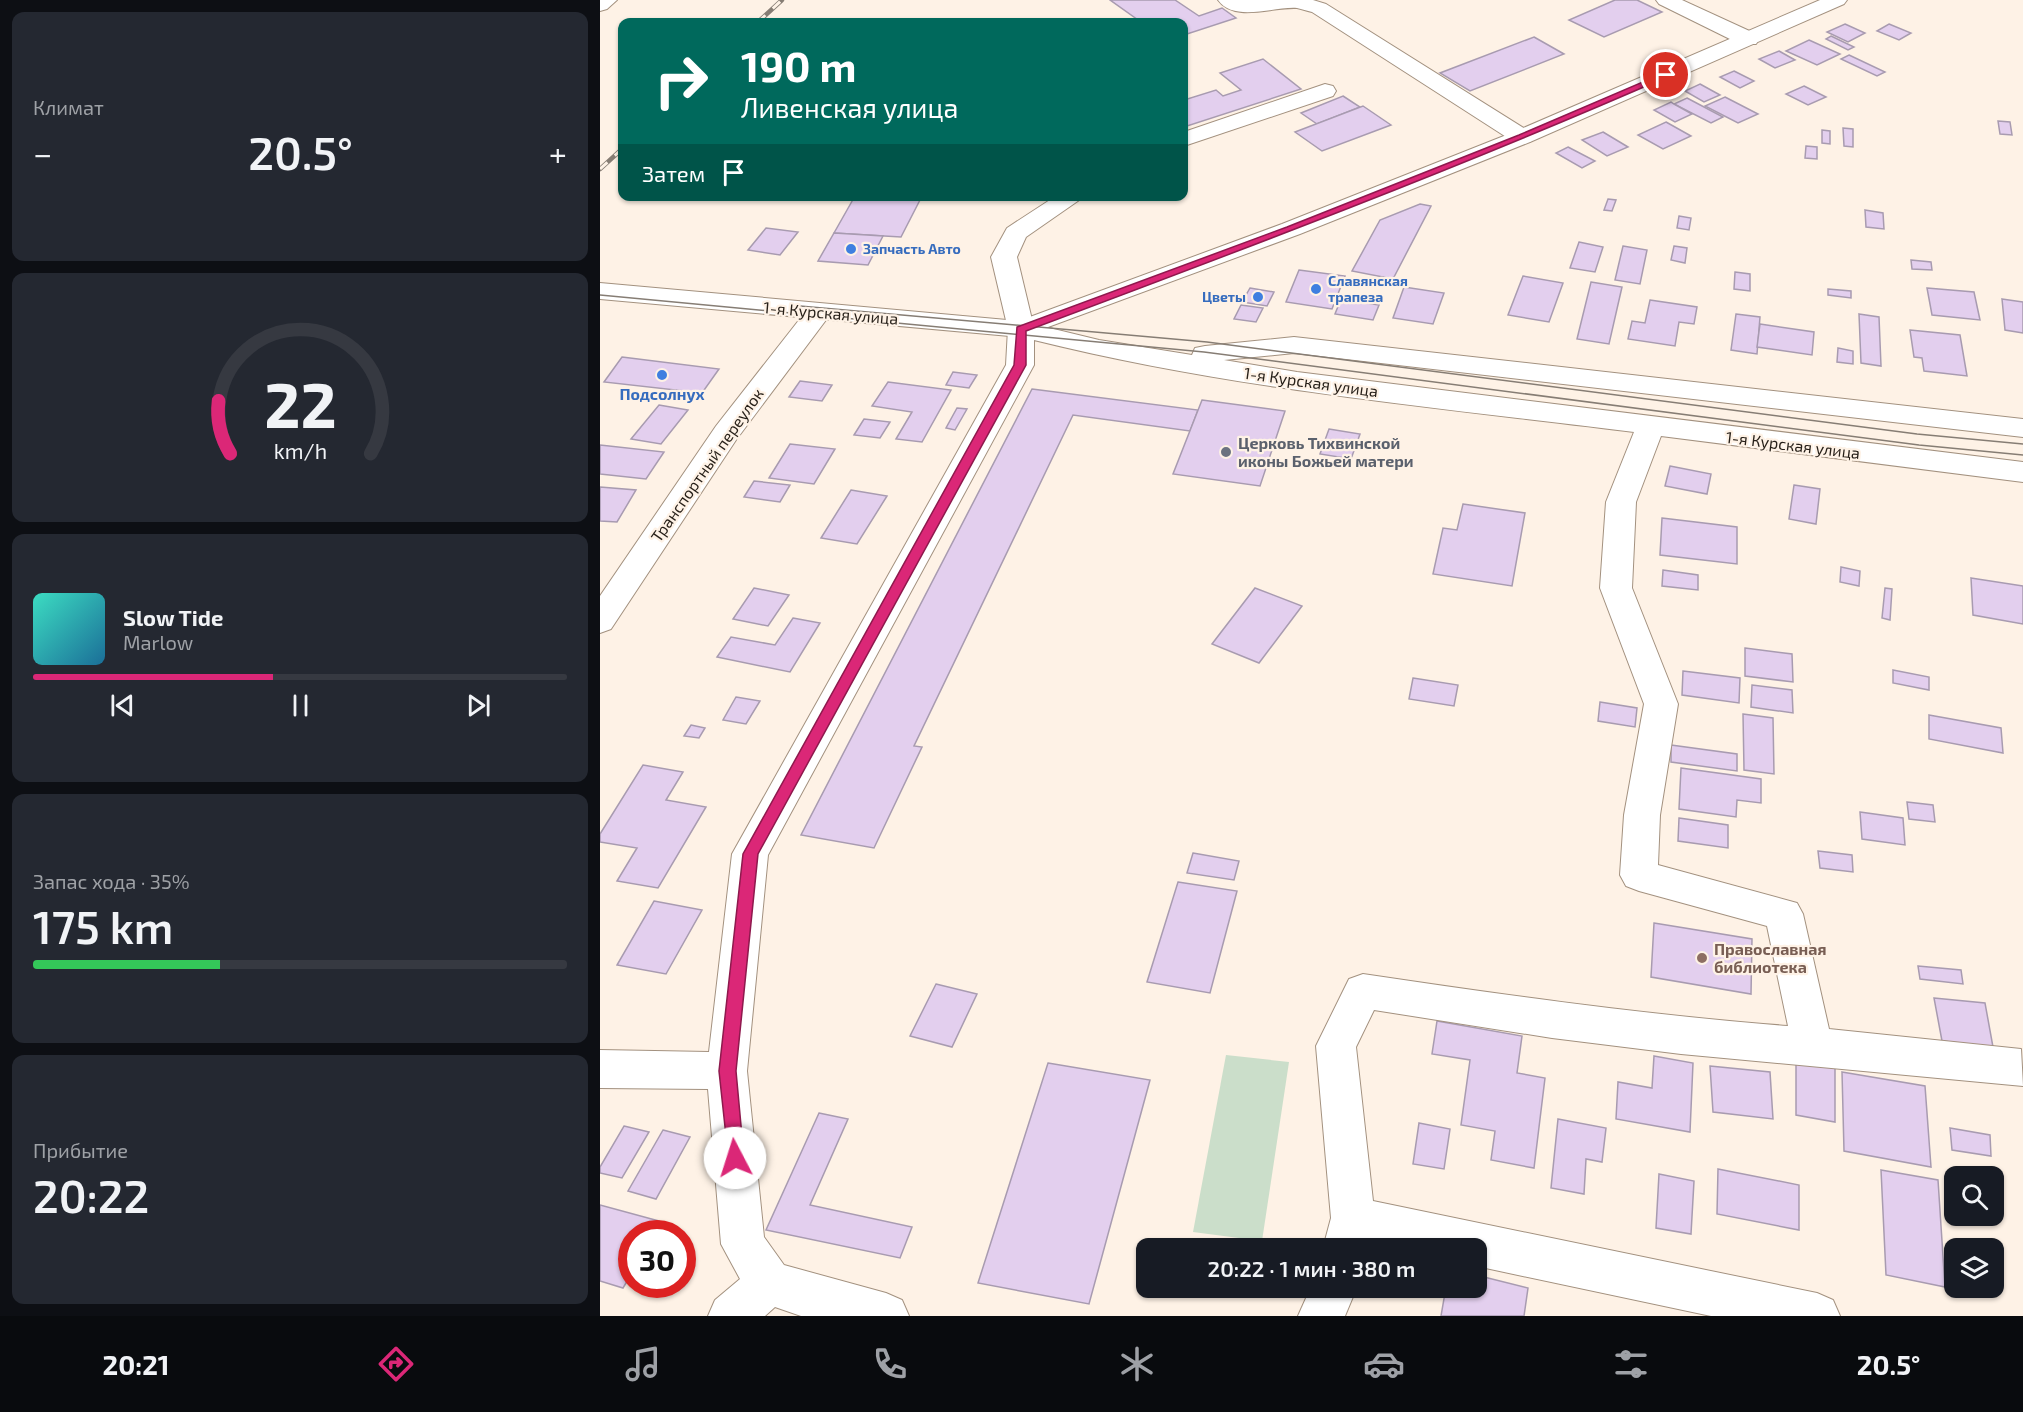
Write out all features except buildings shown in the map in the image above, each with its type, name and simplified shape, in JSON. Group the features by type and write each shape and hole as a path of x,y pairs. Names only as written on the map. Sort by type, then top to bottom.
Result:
{"street":[{"path":"600,5 607,0"},
{"path":"1228,0 1248,7 1297,2 1319,8 1522,137"},
{"path":"1666,0 1748,39"},
{"path":"1021,329 1291,229 1522,137 1837,0"},
{"path":"1188,138 1324,91"},
{"path":"886,1316 828,1302 769,1283 743,1244 727,1071 750,854 1020,365 1021,329 1004,257 1016,233 1065,201"},
{"name":"1-я Курская улица","path":"602,291 1021,329 1157,359 1298,381 1650,427 2023,472"},
{"name":"Транспортный переулок","path":"600,621 726,433 819,312"},
{"path":"1157,359 1294,345 2023,428"},
{"path":"1650,427 1621,502 1616,588 1661,704 1642,815 1639,875 1784,914 1812,1046"},
{"path":"1817,1316 1349,1233 1336,1046 1363,991 1657,1033 1812,1046 2020,1068"},
{"path":"600,1069 727,1071"},
{"path":"731,1316 769,1283"},
{"path":"1321,1316 1332,1298"}],"green space":[{"path":"1226,1055 1289,1062 1262,1238 1239,1238 1193,1232"}],"tram line":[{"path":"600,295 1204,352 1919,445 2023,455"},
{"path":"800,306 1207,342 1917,434 2023,444"}],"railway":[{"path":"762,18 782,0"},
{"path":"600,169 618,153"}],"place":[{"name":"Запчасть Авто","path":"851,249"},
{"name":"Славянская трапеза","path":"1316,289"},
{"name":"Цветы","path":"1258,297"},
{"name":"Подсолнух","path":"662,375"},
{"name":"Церковь Тихвинской иконы Божьей матери","path":"1226,452"},
{"name":"Православная библиотека","path":"1702,958"}],"route":[{"path":"735,1158 727,1071 750,854 1020,365 1021,329 1291,229 1522,137 1666,75"}]}
